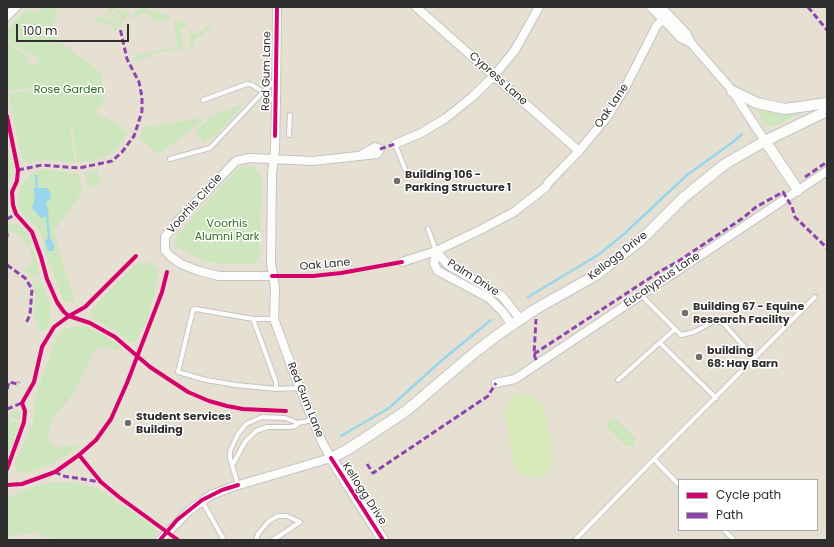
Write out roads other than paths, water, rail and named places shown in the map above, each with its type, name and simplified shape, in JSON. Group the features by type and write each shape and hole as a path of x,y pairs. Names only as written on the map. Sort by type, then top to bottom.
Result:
{"street":[{"path":"7,16 16,7"},
{"name":"Red Gum Lane","path":"277,7 276,103 270,263 274,288 274,319 313,420 331,458"},
{"name":"Cypress Lane","path":"416,7 579,151"},
{"path":"394,144 421,133 446,118 471,98 494,76 515,50 539,7"},
{"path":"650,7 681,38 691,44"},
{"path":"661,7 686,33 691,44 732,91 798,190"},
{"name":"Oak Lane","path":"402,262 436,251 480,230 509,213 512,208 527,196 548,183 579,151 608,116 658,26 663,20"},
{"path":"732,91 756,103 785,109 801,108 827,103"},
{"name":"Kellogg Drive","path":"383,540 331,458 347,450 406,411 474,353 516,322 596,275 640,240 702,182 725,164 765,141 827,111"},
{"path":"274,160 313,161 363,154"},
{"name":"Voorhis Circle","path":"272,276 219,276 199,272 175,260 168,254 164,246 165,237 169,230 232,164 245,158 274,160"},
{"name":"Eucalyptus Lane","path":"496,384 515,379 827,171"},
{"name":"Palm Drive","path":"436,251 448,265 502,296 516,322"},
{"path":"160,540 177,520 202,500 222,490 331,458"}],"lane":[{"path":"170,159 210,148 276,78"},
{"path":"203,100 247,84 252,84 276,103"},
{"path":"289,136 290,115"},
{"path":"394,144 405,169"},
{"path":"428,229 436,251"},
{"path":"641,294 681,335 694,332 716,320 724,324 754,359"},
{"path":"575,540 815,297"},
{"path":"274,319 253,319 196,309 193,310 191,313 178,372 206,380 276,389 300,388"},
{"path":"253,319 276,382 276,389"},
{"path":"618,380 675,329"},
{"path":"660,343 716,398"},
{"path":"238,485 232,466 230,451 233,443 246,424 262,416 274,416 298,423"},
{"path":"232,466 245,442 256,431 267,427 295,426 298,423 313,420"},
{"path":"654,459 678,484"},
{"path":"202,500 224,540"},
{"path":"256,540 258,534 269,521 278,516 287,516 300,522 273,540"},
{"path":"725,531 734,540"}],"water":[{"path":"47,188 51,193 50,200 46,202 49,213 43,218 40,217 32,208 35,198 33,189"},
{"path":"49,236 54,244 54,250 52,251 48,251 45,242"}],"waterway":[{"path":"528,297 598,255 624,234 687,175 742,134"},
{"path":"36,176 37,188"},
{"path":"47,215 49,236"},
{"path":"341,436 389,408 441,361 491,320"}],"place":[{"name":"Building 106 - Parking Structure 1","path":"397,181"},
{"name":"Building 67 - Equine Research Facility","path":"685,313"},
{"name":"building 68: Hay Barn","path":"699,357"},
{"name":"Student Services Building","path":"128,423"}],"park label":[{"name":"Rose Garden","path":"69,90"},
{"name":"Voorhis Alumni Park","path":"227,230"}]}
